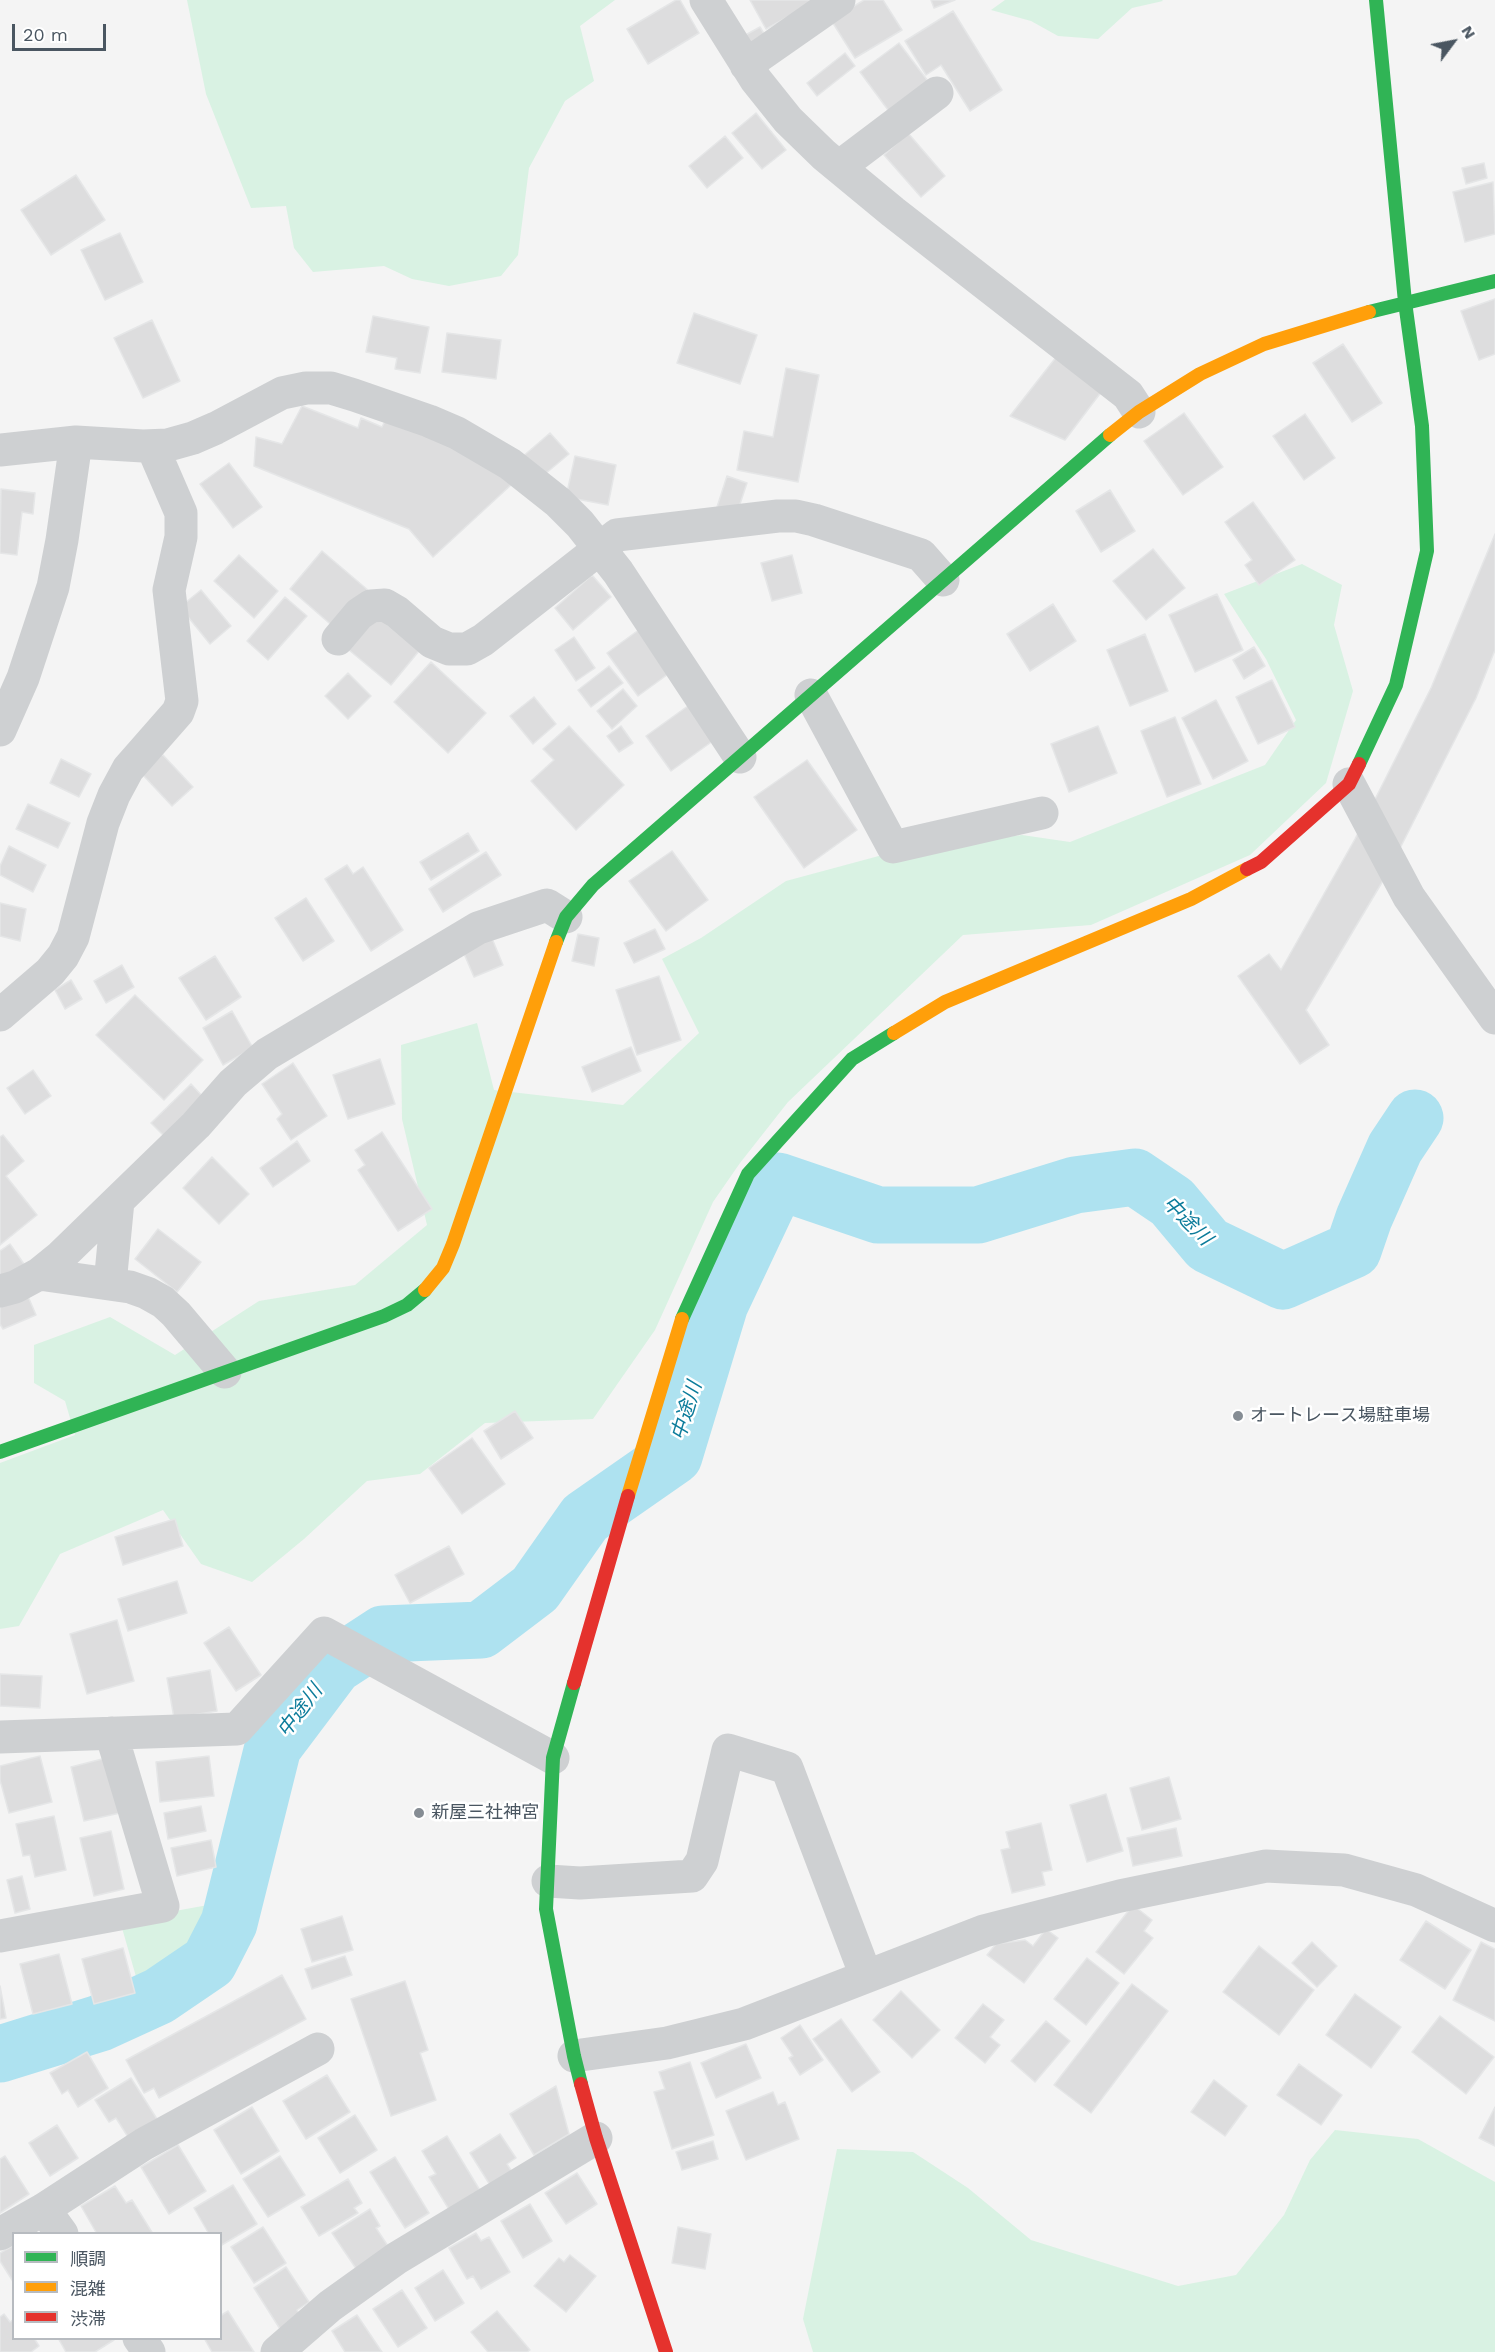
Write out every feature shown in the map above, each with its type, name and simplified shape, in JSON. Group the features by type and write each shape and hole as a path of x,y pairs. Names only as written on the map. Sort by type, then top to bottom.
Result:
{"street":[{"path":"706,0 746,65 788,120 893,212 1128,395 1139,412"},
{"path":"746,65 839,0"},
{"path":"666,2352 596,2138 574,2056 546,1909 553,1758 633,1476 686,1307 748,1174 852,1059 945,1002 1191,899 1261,862 1355,795 1396,685 1426,551 1422,426 1406,302 1376,0"},
{"path":"839,167 936,93"},
{"path":"0,1452 399,1308 427,1288 443,1268 566,917 592,885 1139,412 1200,374 1264,344 1406,302 1495,281"},
{"path":"0,450 76,442 168,445 193,438 282,393 306,388 331,388 429,421 484,447 510,464 558,502 600,548 740,758"},
{"path":"0,730 23,678 53,587 76,442"},
{"path":"0,1015 50,972 63,956 73,936 114,795 128,769 178,712 182,701 169,590 181,537 181,513 152,446"},
{"path":"338,639 365,610 371,606 385,606 397,612 432,642 449,650 467,649 483,640 617,535 778,516 796,516 814,520 921,555 943,580"},
{"path":"811,695 893,847 1042,813"},
{"path":"1355,795 1409,897 1495,1018"},
{"path":"0,1292 39,1274 60,1257 207,1113 233,1083 267,1054 478,928 547,905 566,917"},
{"path":"110,1284 118,1201"},
{"path":"39,1274 130,1287 147,1293 163,1302 176,1314 225,1372"},
{"path":"0,1737 237,1729 324,1633 553,1758"},
{"path":"0,1936 163,1906 111,1733"},
{"path":"548,1881 580,1883 692,1876 702,1861 728,1750 787,1768 866,1976"},
{"path":"574,2056 667,2043 744,2024 984,1931 1120,1896 1266,1866 1344,1870 1416,1890 1495,1926"},
{"path":"0,2235 53,2221 144,2144 318,2049"},
{"path":"277,2352 330,2306 397,2258 596,2138"}],"green space":[{"path":"187,0 615,0 580,26 594,81 565,101 529,168 518,255 501,276 449,286 412,279 384,266 313,272 294,248 286,206 251,208 206,94"},
{"path":"1005,0 1163,1 1132,8 1098,39 1058,36 1031,21 991,10"},
{"path":"1302,564 1342,585 1334,625 1353,691 1326,783 1250,855 1091,925 963,935 788,1102 740,1163 713,1202 655,1330 593,1419 485,1423 420,1474 367,1481 304,1539 252,1582 201,1564 163,1510 60,1554 19,1626 0,1629 0,1463 75,1435 65,1401 34,1383 34,1345 110,1317 175,1355 259,1301 355,1285 427,1225 402,1119 401,1045 477,1023 494,1090 623,1105 699,1033 662,959 701,938 786,881 901,850 1022,835 1070,842 1265,765 1296,720 1266,659 1224,594"},
{"path":"208,1905 212,1920 155,1989 141,1994 120,1921"},
{"path":"1335,2130 1418,2139 1495,2182 1495,2352 813,2352 803,2319 837,2149 913,2152 968,2188 1031,2240 1178,2286 1236,2275 1284,2215 1310,2160"}],"building":[{"path":"676,0 680,0 699,33 648,64 627,29"},
{"path":"750,0 811,0 813,3 766,29"},
{"path":"864,0 883,0 902,30 855,58 831,20"},
{"path":"931,0 955,0 934,8"},
{"path":"953,11 1002,90 970,111 941,65 926,75 905,41"},
{"path":"760,27 769,42 749,54 740,38"},
{"path":"899,43 931,85 891,114 860,72"},
{"path":"845,53 855,66 817,96 807,83"},
{"path":"756,113 786,150 762,169 732,133"},
{"path":"908,133 945,176 921,197 884,155"},
{"path":"725,136 743,158 707,188 689,166"},
{"path":"1484,163 1487,178 1466,184 1462,168"},
{"path":"76,175 105,220 51,255 21,210"},
{"path":"1493,182 1495,234 1465,242 1453,192"},
{"path":"120,233 143,282 105,300 81,250"},
{"path":"1495,299 1495,354 1479,360 1461,311"},
{"path":"694,313 757,335 740,384 677,363"},
{"path":"373,316 429,327 420,373 395,369 397,358 366,352"},
{"path":"152,320 180,381 143,398 114,338"},
{"path":"447,333 501,340 496,379 442,372"},
{"path":"1343,344 1382,403 1352,422 1313,363"},
{"path":"1057,356 1102,391 1065,440 1010,416"},
{"path":"786,368 819,375 798,482 737,470 744,431 773,437"},
{"path":"302,406 358,428 361,418 382,427 387,417 473,452 511,485 433,557 409,529 254,466 256,437 282,444"},
{"path":"1184,413 1223,467 1183,495 1144,441"},
{"path":"1305,414 1335,458 1304,480 1273,436"},
{"path":"550,433 569,454 539,479 521,458"},
{"path":"575,456 616,465 608,505 566,497"},
{"path":"229,463 262,507 233,528 200,484"},
{"path":"727,476 747,483 737,513 717,507"},
{"path":"1,489 35,493 33,514 22,512 17,555 0,553"},
{"path":"1110,490 1135,531 1101,552 1076,511"},
{"path":"1253,502 1295,560 1259,585 1245,565 1252,560 1225,522"},
{"path":"1495,534 1495,650 1476,698 1387,874 1306,1010 1329,1045 1300,1064 1238,976 1269,954 1281,970 1355,839 1431,688"},
{"path":"1153,549 1185,588 1146,620 1113,581"},
{"path":"322,551 369,591 336,629 290,589"},
{"path":"239,555 278,591 254,618 214,581"},
{"path":"792,555 802,593 772,601 761,563"},
{"path":"592,575 611,597 573,630 555,608"},
{"path":"201,590 231,626 210,644 180,607"},
{"path":"1217,594 1243,650 1195,672 1169,615"},
{"path":"285,597 307,616 268,660 247,641"},
{"path":"1053,604 1076,641 1030,671 1007,634"},
{"path":"377,616 419,651 391,685 349,650"},
{"path":"640,629 671,672 638,696 607,653"},
{"path":"1145,634 1168,691 1130,706 1107,650"},
{"path":"574,637 595,668 576,681 555,650"},
{"path":"1254,647 1265,666 1244,679 1233,660"},
{"path":"431,662 486,713 448,753 394,702"},
{"path":"609,666 623,683 591,707 578,690"},
{"path":"348,673 371,696 348,719 325,696"},
{"path":"1272,680 1295,727 1258,744 1236,697"},
{"path":"623,689 637,706 612,729 597,711"},
{"path":"534,697 556,724 533,744 510,716"},
{"path":"1216,700 1248,761 1213,779 1182,718"},
{"path":"692,703 717,738 671,771 646,736"},
{"path":"1175,717 1201,784 1167,797 1141,731"},
{"path":"569,726 624,785 576,830 531,781 554,760 543,749"},
{"path":"621,726 633,743 619,752 607,736"},
{"path":"1098,726 1117,773 1069,792 1051,744"},
{"path":"162,754 193,787 172,806 141,773"},
{"path":"61,759 91,774 79,797 50,783"},
{"path":"807,760 857,830 804,868 754,797"},
{"path":"28,804 70,823 58,848 16,829"},
{"path":"468,833 479,851 431,880 420,862"},
{"path":"9,846 46,865 33,892 0,875 0,866"},
{"path":"672,851 708,900 666,931 629,881"},
{"path":"486,852 501,875 443,912 429,889"},
{"path":"347,865 353,874 363,867 403,930 371,951 325,879"},
{"path":"306,898 334,941 303,961 275,918"},
{"path":"0,903 26,909 20,941 0,936"},
{"path":"655,929 665,949 634,963 624,943"},
{"path":"578,934 599,938 594,966 572,961"},
{"path":"491,936 503,965 474,977 462,949"},
{"path":"215,956 241,997 206,1020 179,978"},
{"path":"122,965 134,987 106,1003 94,981"},
{"path":"659,976 681,1040 637,1055 616,990"},
{"path":"71,980 82,999 65,1009 55,990"},
{"path":"135,995 203,1060 164,1100 96,1035"},
{"path":"232,1011 253,1048 223,1065 203,1028"},
{"path":"631,1047 641,1071 592,1092 582,1067"},
{"path":"380,1059 395,1104 348,1119 333,1075"},
{"path":"293,1063 327,1116 291,1140 277,1119 282,1114 262,1084"},
{"path":"33,1070 51,1096 25,1114 7,1088"},
{"path":"191,1084 206,1100 167,1139 151,1123"},
{"path":"382,1132 432,1209 398,1231 358,1170 365,1165 355,1150"},
{"path":"3,1135 24,1161 6,1176 37,1215 0,1245 0,1137"},
{"path":"297,1141 310,1161 273,1187 260,1168"},
{"path":"212,1157 249,1194 219,1224 183,1188"},
{"path":"158,1229 201,1262 177,1292 135,1259"},
{"path":"10,1244 24,1264 0,1281 0,1251"},
{"path":"27,1294 36,1315 3,1329 0,1324 0,1307"},
{"path":"515,1411 533,1438 501,1459 484,1431"},
{"path":"472,1438 505,1484 462,1514 429,1468"},
{"path":"175,1519 183,1546 123,1565 115,1537"},
{"path":"449,1546 464,1574 410,1603 395,1575"},
{"path":"177,1581 187,1613 128,1631 118,1599"},
{"path":"117,1620 134,1681 87,1694 70,1634"},
{"path":"229,1627 261,1675 236,1691 204,1643"},
{"path":"210,1670 217,1711 174,1718 167,1678"},
{"path":"0,1674 42,1676 40,1708 0,1706"},
{"path":"40,1756 52,1802 9,1813 0,1780 0,1766"},
{"path":"209,1756 214,1796 160,1802 156,1762"},
{"path":"106,1758 120,1813 84,1821 71,1767"},
{"path":"1169,1777 1181,1819 1142,1830 1130,1788"},
{"path":"1106,1794 1123,1851 1087,1862 1070,1805"},
{"path":"201,1806 206,1831 168,1839 164,1813"},
{"path":"54,1816 66,1870 35,1877 30,1855 23,1856 16,1824"},
{"path":"1041,1823 1052,1870 1042,1872 1045,1885 1012,1893 1001,1850 1010,1848 1006,1832"},
{"path":"1176,1828 1182,1856 1133,1866 1127,1838"},
{"path":"111,1831 124,1889 94,1896 80,1838"},
{"path":"211,1840 216,1867 177,1876 171,1848"},
{"path":"22,1876 30,1909 15,1913 7,1880"},
{"path":"1133,1905 1152,1920 1144,1931 1153,1938 1124,1974 1096,1952"},
{"path":"342,1916 353,1950 312,1962 301,1929"},
{"path":"1426,1921 1471,1950 1445,1989 1400,1960"},
{"path":"1046,1929 1058,1938 1024,1983 987,1955 996,1944 1025,1940 1033,1946"},
{"path":"1312,1942 1337,1966 1317,1987 1292,1963"},
{"path":"1481,1942 1495,1949 1495,2021 1453,2000"},
{"path":"1259,1946 1314,1990 1279,2035 1223,1992"},
{"path":"123,1948 135,1993 94,2004 82,1959"},
{"path":"59,1954 72,2004 33,2014 20,1964"},
{"path":"345,1956 352,1975 312,1989 305,1969"},
{"path":"1087,1958 1119,1983 1086,2025 1054,1999"},
{"path":"282,1975 306,2019 159,2098 154,2088 144,2093 126,2060"},
{"path":"405,1981 428,2050 420,2053 436,2100 391,2116 351,1999"},
{"path":"1132,1984 1168,2011 1091,2113 1054,2085"},
{"path":"0,1986 6,2018 0,2019"},
{"path":"901,1991 940,2030 912,2058 873,2020"},
{"path":"1355,1994 1401,2027 1371,2068 1326,2035"},
{"path":"983,2004 1004,2020 990,2037 1000,2045 985,2063 955,2038"},
{"path":"1440,2016 1494,2057 1466,2094 1412,2052"},
{"path":"841,2019 880,2072 852,2092 813,2039"},
{"path":"1046,2021 1070,2041 1035,2082 1011,2061"},
{"path":"800,2025 823,2060 800,2075 789,2058 793,2056 781,2038"},
{"path":"746,2044 761,2078 716,2098 701,2063"},
{"path":"87,2052 108,2088 78,2107 68,2090 62,2094 50,2073"},
{"path":"690,2062 714,2135 672,2149 654,2092 665,2089 659,2072"},
{"path":"1299,2064 1342,2095 1321,2125 1277,2095"},
{"path":"327,2075 350,2112 306,2139 283,2101"},
{"path":"131,2078 157,2119 128,2137 116,2118 109,2122 95,2100"},
{"path":"1214,2080 1247,2106 1225,2136 1191,2112"},
{"path":"556,2086 569,2134 534,2155 510,2114"},
{"path":"773,2092 778,2105 785,2102 799,2139 746,2160 726,2111"},
{"path":"252,2107 279,2151 241,2174 214,2130"},
{"path":"1495,2107 1495,2146 1479,2138"},
{"path":"355,2115 377,2150 340,2173 318,2138"},
{"path":"57,2125 78,2158 50,2176 29,2143"},
{"path":"500,2134 516,2158 507,2164 512,2172 490,2185 470,2153"},
{"path":"447,2136 481,2192 450,2211 429,2177 436,2174 422,2151"},
{"path":"713,2141 718,2159 682,2170 676,2152"},
{"path":"178,2145 206,2191 169,2214 141,2167"},
{"path":"5,2156 29,2194 0,2213 0,2159"},
{"path":"280,2156 305,2195 268,2217 243,2179"},
{"path":"395,2157 429,2213 405,2228 370,2172"},
{"path":"577,2173 597,2204 566,2224 545,2193"},
{"path":"348,2179 362,2203 354,2208 358,2213 319,2236 301,2207"},
{"path":"233,2185 257,2224 222,2245 222,2232 208,2232 194,2208"},
{"path":"115,2186 126,2203 132,2200 152,2232 96,2232 81,2206"},
{"path":"530,2204 552,2241 523,2258 501,2221"},
{"path":"370,2209 380,2226 376,2228 390,2249 357,2270 332,2233"},
{"path":"263,2227 286,2263 254,2283 231,2247"},
{"path":"678,2227 711,2234 705,2269 672,2263"},
{"path":"476,2233 481,2241 489,2237 510,2272 481,2289 473,2276 467,2279 449,2248"},
{"path":"12,2246 12,2280 0,2261 0,2253"},
{"path":"570,2255 596,2276 566,2312 534,2286 559,2258 564,2262"},
{"path":"286,2267 309,2302 297,2310 300,2316 280,2329 254,2288"},
{"path":"443,2270 464,2303 435,2321 415,2288"},
{"path":"402,2290 427,2328 398,2347 373,2309"},
{"path":"228,2311 254,2352 212,2352 205,2340 222,2340 222,2315"},
{"path":"497,2311 530,2350 527,2352 488,2352 471,2332"},
{"path":"4,2314 10,2322 12,2320 12,2340 35,2340 39,2346 31,2352 0,2352 0,2317"},
{"path":"357,2315 382,2352 345,2352 332,2331"},
{"path":"59,2340 114,2340 95,2352 66,2352"}],"waterway":[{"name":"中途川","path":"0,2054 100,2023 159,1996 209,1962 229,1923 273,1747 334,1666 383,1634 481,1630 535,1589 585,1518 674,1456 720,1304 778,1181 878,1215 978,1215 1075,1185 1135,1177 1172,1202 1208,1245 1283,1281 1353,1250 1364,1218 1395,1148 1415,1118"}],"traffic: fast":[{"path":"1359,764 1396,685 1427,551 1422,426 1405,302 1376,0"},
{"path":"1369,312 1495,281"},
{"path":"556,942 566,917 593,885 1110,435"},
{"path":"682,1319 748,1174 852,1059 894,1033"},
{"path":"0,1452 384,1316 407,1305 425,1290"},
{"path":"574,1683 553,1758 546,1909 581,2084"}],"traffic: slow":[{"path":"1110,435 1139,412 1200,374 1264,344 1369,312"},
{"path":"894,1033 945,1002 1191,899 1247,869"},
{"path":"425,1290 443,1268 453,1244 556,942"},
{"path":"628,1496 682,1319"}],"traffic: jam":[{"path":"1247,869 1261,862 1349,784 1359,764"},
{"path":"574,1683 628,1496"},
{"path":"581,2084 596,2138 666,2352"}],"place":[{"name":"オートレース場駐車場","path":"1238,1416"},
{"name":"新屋三社神宮","path":"419,1813"}]}
